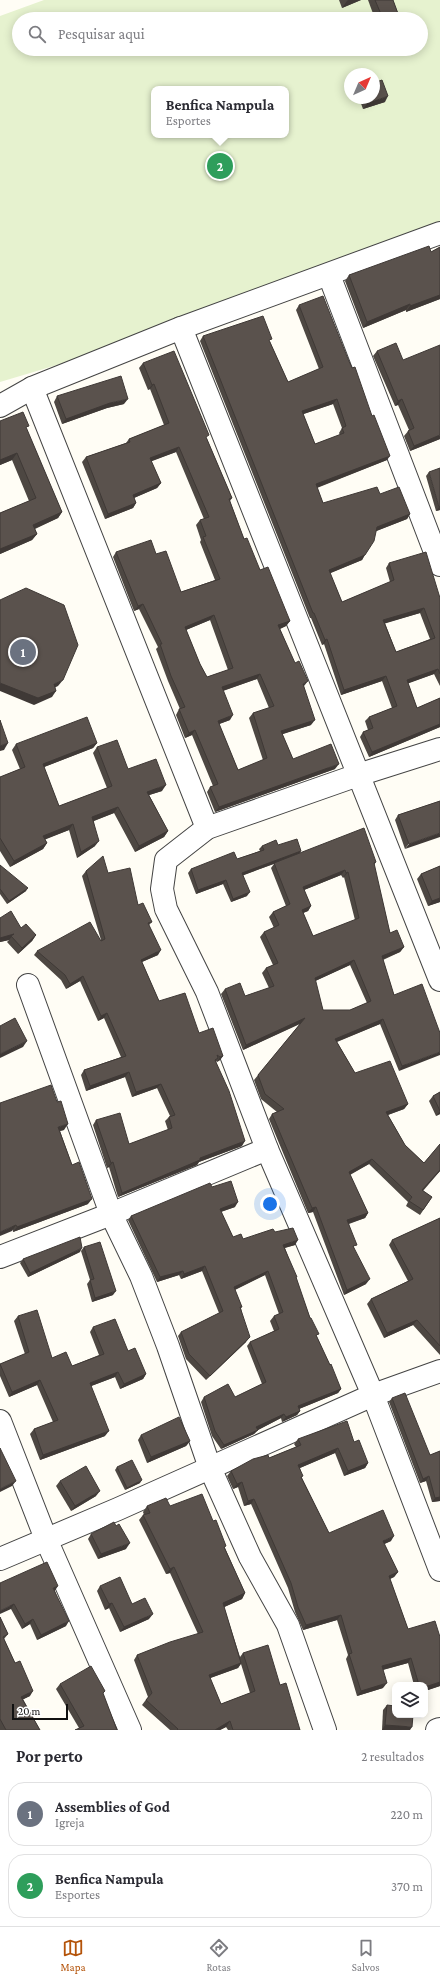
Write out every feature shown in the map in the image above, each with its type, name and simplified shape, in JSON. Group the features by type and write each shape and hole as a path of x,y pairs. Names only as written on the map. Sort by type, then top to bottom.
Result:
{"street":[{"path":"0,406 32,388 181,328 440,234"},
{"path":"329,275 440,565"},
{"path":"181,328 440,980"},
{"path":"32,388 208,828"},
{"path":"440,749 358,775 208,828 166,860 162,890 166,909 207,992 266,1149 374,1395 440,1570"},
{"path":"28,985 111,1214 141,1276 168,1346 210,1468 250,1557 288,1625 325,1730"},
{"path":"0,1257 111,1214 266,1149"},
{"path":"0,1559 374,1395 440,1371"},
{"path":"0,1421 46,1539 130,1730"}],"green space":[{"path":"44,0 440,0 440,233 181,328 0,382 0,16"}],"building":[{"path":"375,0 393,0 397,12 380,12"},
{"path":"382,80 388,96 380,99 380,81"},
{"path":"429,246 431,252 440,247 440,295 410,306 410,304 367,322 349,275"},
{"path":"323,296 352,368 355,367 372,416 374,415 390,456 316,484 323,503 377,487 380,494 399,487 410,514 377,527 374,541 365,555 329,570 342,602 394,580 389,563 426,552 440,598 440,674 438,669 407,680 417,708 440,698 440,724 372,752 363,732 373,728 369,717 397,706 386,676 344,690 327,639 325,640 313,613 203,336 263,316 272,339 269,340 288,382 323,367 299,305","holes":["337,399 346,426 342,428 344,433 315,444 302,411","424,608 435,638 396,652 383,620"]},
{"path":"396,343 403,360 440,345 440,435 414,446 408,431 414,428 402,399 398,401 377,351"},
{"path":"174,351 209,435 206,437 232,498 229,499 244,539 247,538 260,570 268,567 290,621 278,625 295,663 299,661 308,681 303,684 315,720 281,731 293,759 331,744 339,764 219,807 210,787 218,784 195,730 189,733 179,709 185,707 171,676 160,644 162,644 143,604 138,606 116,552 151,540 156,554 166,551 181,592 220,579 203,537 206,536 200,520 209,517 179,447 150,458 161,483 133,495 136,503 108,514 86,457 130,442 129,439 169,423 154,384 152,385 143,363","holes":["214,615 233,668 207,677 185,627","260,674 274,706 253,713 267,758 238,770 218,721 233,715 222,687"]},
{"path":"121,376 128,399 110,403 66,419 57,396"},
{"path":"23,412 29,426 26,427 62,512 33,525 37,534 0,549 0,513 36,498 17,453 0,460 0,421"},
{"path":"440,468 440,506 439,507 429,472"},
{"path":"26,588 64,605 78,645 63,680 54,684 56,691 38,698 0,683 0,600"},
{"path":"87,717 97,743 43,764 59,806 112,786 97,747 117,740 128,769 156,759 166,785 147,792 168,831 139,846 118,807 92,817 99,841 81,852 73,824 43,836 47,843 14,861 0,838 0,777 25,767 16,744"},
{"path":"0,720 8,743 0,746"},
{"path":"440,801 440,833 409,844 398,815"},
{"path":"364,828 376,862 374,863 390,933 397,930 404,947 382,956 394,995 422,984 440,1033 440,1052 402,1066 383,1019 335,1039 355,1073 390,1061 408,1104 386,1112 405,1145 424,1163 440,1144 440,1170 422,1190 432,1197 423,1210 409,1201 412,1197 372,1159 349,1172 368,1213 347,1220 357,1245 353,1246 370,1279 347,1290 316,1207 312,1208 272,1114 284,1109 265,1094 258,1075 305,1018 246,1045 225,989 240,983 245,996 274,986 266,968 278,963 264,932 279,925 273,912 290,904 274,863","holes":["345,870 346,873 348,872 359,918 313,936 302,910 311,906 303,887","354,960 371,1001 350,1010 323,1010 315,978"]},
{"path":"297,839 301,851 242,873 250,892 233,899 226,880 198,890 191,869 234,852 237,859 264,850 262,846 276,840 278,845"},
{"path":"103,856 108,873 130,868 138,905 143,903 152,922 148,923 161,950 141,960 159,1001 185,993 199,1033 213,1028 223,1056 220,1057 217,1055 218,1058 215,1060 229,1091 245,1141 200,1158 200,1160 122,1193 113,1162 111,1163 96,1120 120,1113 129,1144 172,1128 169,1117 175,1115 161,1084 136,1092 129,1072 90,1086 84,1070 126,1056 107,1013 101,1016 83,976 70,984 65,975 37,951 90,922 101,941 105,939 86,871"},
{"path":"0,865 28,888 9,901 0,889"},
{"path":"440,866 440,898 432,901 421,874"},
{"path":"11,911 21,928 26,924 36,935 22,948 11,936 14,934 0,938 0,918"},
{"path":"15,1018 27,1041 0,1054 0,1026"},
{"path":"51,1085 57,1102 61,1101 68,1124 58,1127 72,1165 79,1162 92,1199 0,1232 0,1103"},
{"path":"440,1092 440,1111 433,1096"},
{"path":"231,1181 238,1202 220,1209 233,1237 241,1234 243,1239 273,1229 275,1232 293,1228 298,1240 283,1245 297,1277 310,1318 319,1334 316,1335 330,1365 331,1364 341,1389 298,1406 300,1411 286,1417 284,1414 256,1427 258,1430 224,1445 215,1431 204,1397 228,1384 235,1397 266,1382 250,1342 279,1329 274,1316 283,1312 268,1271 234,1287 242,1307 240,1307 250,1337 210,1376 189,1354 181,1332 223,1311 205,1266 184,1274 183,1271 160,1277 131,1216 210,1183 212,1187"},
{"path":"440,1218 440,1346 417,1320 387,1333 371,1299 413,1279 392,1240"},
{"path":"80,1237 82,1248 30,1273 23,1259"},
{"path":"100,1242 116,1291 95,1298 90,1280 94,1279 84,1247"},
{"path":"37,1310 52,1358 66,1352 72,1366 104,1354 93,1327 115,1319 128,1351 135,1348 146,1374 124,1384 118,1372 90,1383 109,1431 43,1455 34,1429 58,1420 40,1380 12,1392 0,1364 29,1352 18,1316"},
{"path":"405,1393 430,1455 440,1451 440,1497 435,1498 429,1476 423,1479 392,1398"},
{"path":"179,1417 190,1441 151,1457 141,1435"},
{"path":"347,1421 354,1442 359,1440 368,1463 348,1471 338,1448 298,1465 303,1476 301,1477 329,1533 383,1510 394,1536 383,1541 398,1572 389,1576 408,1629 435,1621 440,1637 440,1682 428,1686 428,1682 418,1682 411,1658 382,1666 387,1683 361,1691 349,1654 352,1653 341,1615 306,1625 298,1607 291,1583 254,1499 248,1501 242,1482 237,1484 231,1471 253,1459 268,1455 269,1458 301,1445 298,1439"},
{"path":"0,1448 16,1481 0,1489"},
{"path":"132,1460 142,1480 127,1488 117,1467"},
{"path":"86,1466 100,1491 75,1506 60,1481"},
{"path":"202,1494 213,1521 216,1520 226,1546 224,1547 245,1593 223,1603 241,1663 209,1675 221,1704 255,1691 243,1653 268,1645 280,1685 286,1683 300,1730 233,1730 230,1721 215,1730 177,1730 178,1729 146,1700 152,1693 137,1655 170,1642 203,1632 174,1567 170,1569 143,1515 150,1513 147,1506 166,1498 170,1506"},
{"path":"114,1522 116,1526 119,1524 130,1543 101,1554 91,1534"},
{"path":"47,1562 58,1586 53,1588 69,1621 41,1635 33,1619 25,1624 14,1604 0,1611 0,1583"},
{"path":"120,1577 132,1604 145,1598 153,1614 124,1627 112,1603 109,1604 100,1586"},
{"path":"0,1617 8,1634 3,1637 15,1663 20,1661 33,1691 21,1697 40,1730 6,1730 0,1719"},
{"path":"91,1666 105,1691 103,1693 117,1730 75,1730 84,1726 60,1684"},
{"path":"387,1705 392,1706 392,1718 413,1718 412,1727 385,1725"}],"place":[{"name":"Benfica Nampula","path":"220,166"},
{"name":"Assemblies of God","path":"23,652"}]}
